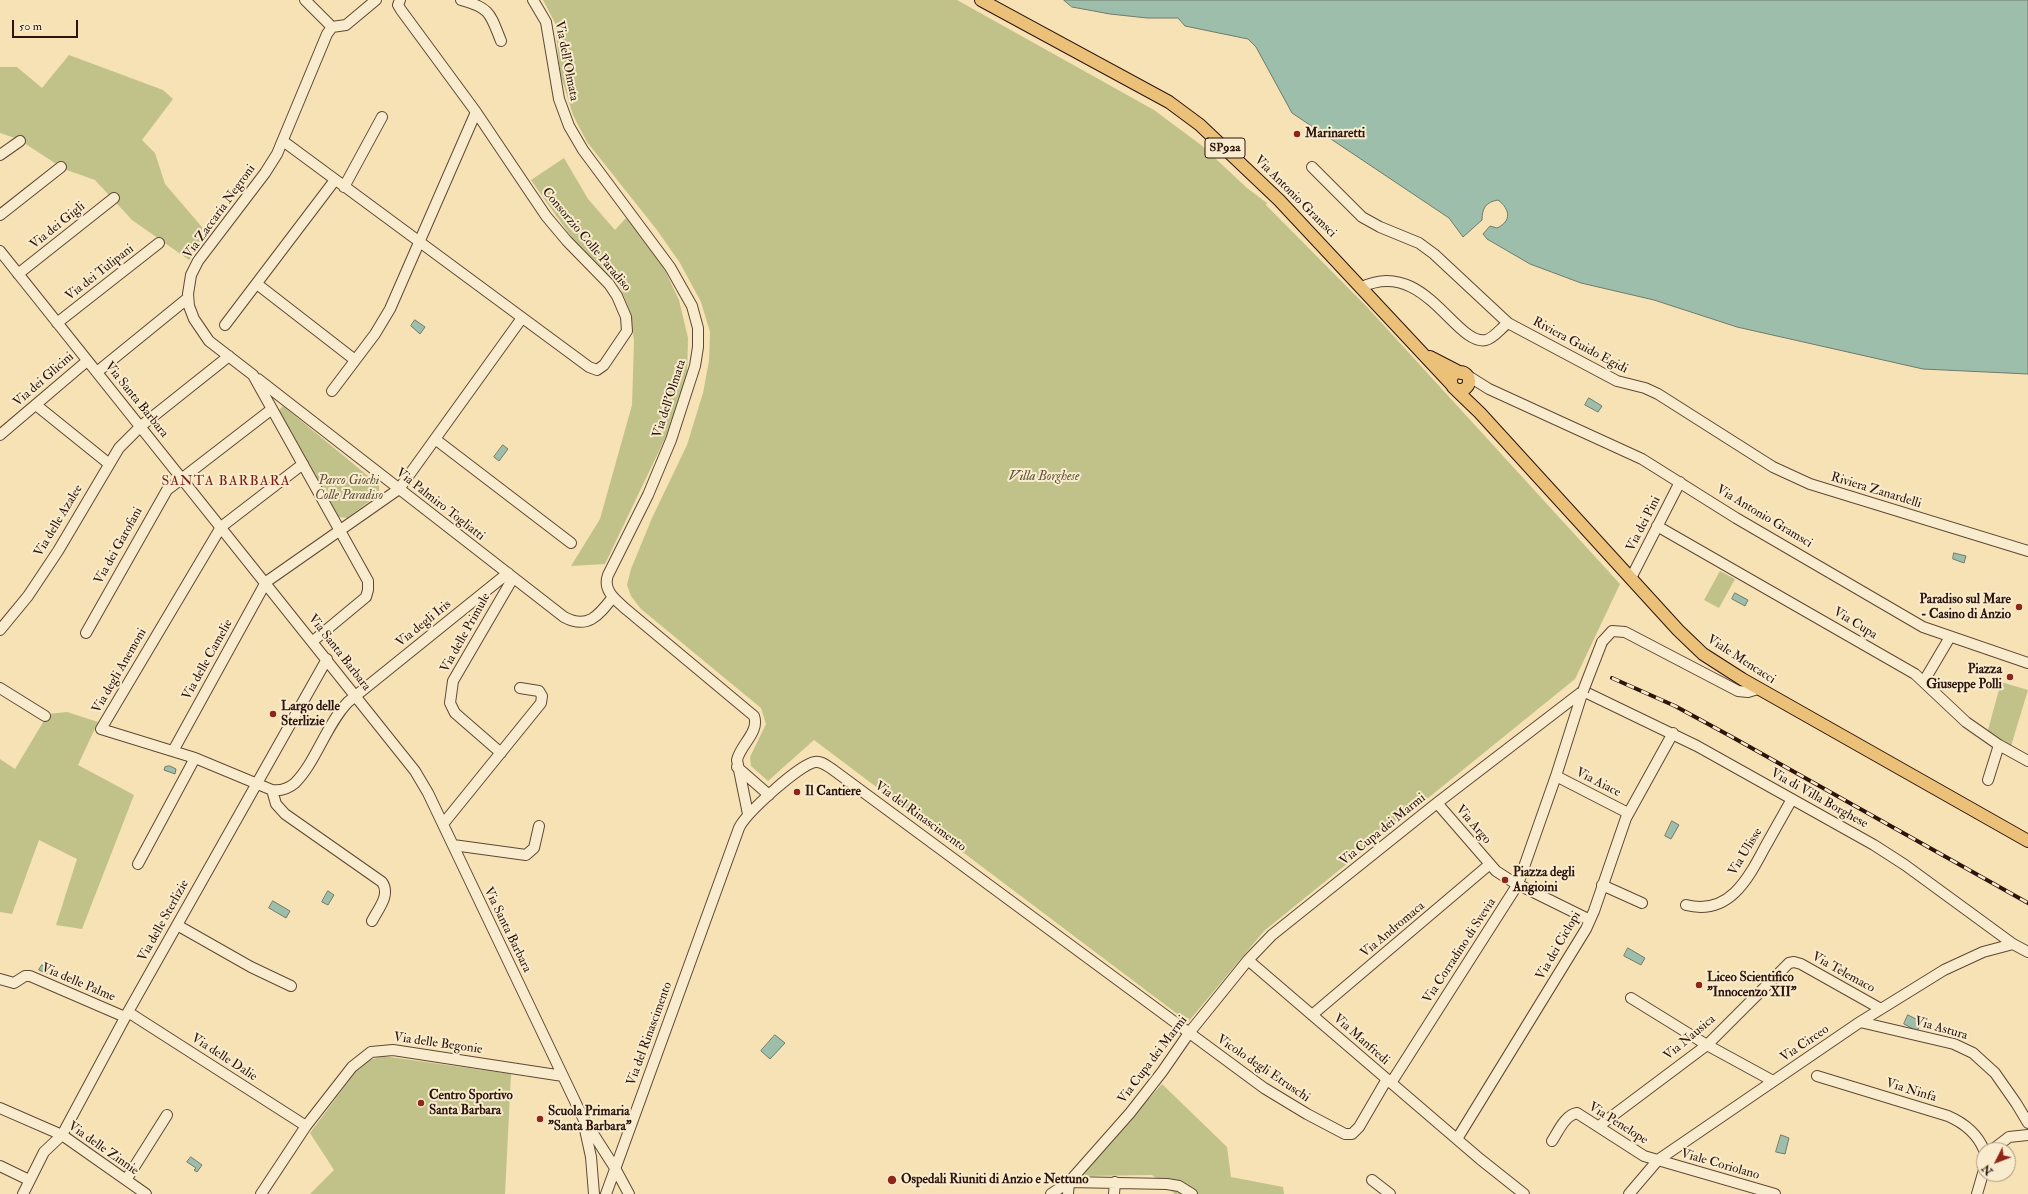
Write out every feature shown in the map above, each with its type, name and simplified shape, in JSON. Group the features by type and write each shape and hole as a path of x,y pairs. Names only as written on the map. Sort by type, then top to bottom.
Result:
{"main road":[{"name":"Via Antonio Gramsci","path":"981,0 1169,102 1200,125 1279,200 1362,287 1452,386"},
{"name":"Via Antonio Gramsci","path":"1424,354 1465,380"},
{"path":"1452,386 1460,390 1465,380"},
{"name":"Viale Mencacci","path":"1465,380 1480,413"},
{"name":"Viale Mencacci","path":"1452,386 1480,413 1700,651 1758,689 2028,841"}],"street":[{"path":"305,0 332,27 346,25 376,0"},
{"name":"Consorzio Colle Paradiso","path":"283,141 522,318 595,369 599,369 604,365 624,338 627,328 624,310 614,290 576,252 549,220 521,181 476,112 401,10 398,5 400,0"},
{"path":"461,0 477,4 486,10 501,40"},
{"name":"Via dell'Olmata","path":"534,0 546,22 557,91 569,126 583,150 670,267 692,306 698,328 696,360 671,440 650,490 607,578 607,589 613,597"},
{"name":"Via Zaccaria Negroni","path":"313,641 363,600 368,590 366,578 253,375 203,334 191,313 188,298 191,275 198,261 265,174 283,141 323,43 332,27"},
{"path":"332,391 375,334 390,309 418,241 476,112"},
{"path":"344,187 382,117"},
{"path":"0,155 20,141"},
{"path":"0,215 61,167"},
{"name":"Riviera Guido Egidi","path":"1312,167 1362,217 1380,227 1418,242 1434,254 1508,323 1617,382 1654,392 1724,436"},
{"path":"225,325 335,180"},
{"name":"Via dei Gigli","path":"18,274 114,198"},
{"name":"Via dei Tulipani","path":"57,322 159,243"},
{"name":"Via Santa Barbara","path":"0,251 416,771 453,845 582,1118 615,1168 629,1194"},
{"path":"1362,287 1371,283 1385,281 1394,282 1413,288 1424,294 1466,333 1478,339 1490,338 1508,323"},
{"path":"257,284 355,360"},
{"path":"97,372 188,298"},
{"path":"266,582 399,489 522,318"},
{"name":"Via delle Azalee","path":"0,630 28,596 58,551 108,463 123,443 141,426 229,356"},
{"name":"Via dei Glicini","path":"0,435 87,360"},
{"name":"Via Palmiro Togliatti","path":"253,375 557,613 574,622 585,622 594,618 613,597"},
{"name":"Via Antonio Gramsci","path":"1465,380 1489,389 1642,459 1736,518 1906,618 1926,628 1950,637 2028,663"},
{"path":"36,405 108,463"},
{"name":"Via dei Garofani","path":"86,633 161,498 169,487 272,409"},
{"name":"Riviera Zanardelli","path":"1724,436 1777,469 1806,483 2028,551"},
{"path":"435,439 571,543"},
{"path":"221,527 303,464"},
{"name":"Via dei Pini","path":"1631,578 1680,482"},
{"name":"Via Cupa","path":"1658,526 1742,576 1811,613 1924,681 1960,717 1999,745 2028,761"},
{"name":"Via degli Anemoni","path":"221,527 101,729 173,750 272,790"},
{"name":"Via degli Iris","path":"272,790 285,789 297,780 337,716 356,696 510,576"},
{"name":"Via delle Primule","path":"501,753 453,711 450,704 451,690 456,675 510,576"},
{"name":"Via delle Camelie","path":"173,750 266,582"},
{"path":"613,597 753,715 755,724 738,756 738,767 748,814"},
{"path":"1583,691 1602,642 1612,631 1625,632 1738,691 1748,692 1758,689"},
{"path":"1924,681 1950,637"},
{"name":"Via delle Sterlizie","path":"23,1194 44,1152 62,1135 126,1014 327,659"},
{"path":"0,688 45,716"},
{"path":"442,824 501,753 542,700 542,696 539,691 520,688"},
{"name":"Via di Villa Borghese","path":"1583,691 1673,733 1892,856 2013,944 2028,952"},
{"name":"Via Corradino di Svevia","path":"1389,1081 1518,884 1556,776 1583,691"},
{"name":"Via Cupa dei Marmi","path":"1052,1194 1068,1182 1145,1095 1189,1032 1248,960 1272,935 1437,803 1583,691"},
{"name":"Via dei Ciclopi","path":"1457,1139 1590,920 1628,813 1673,733"},
{"path":"1988,780 1999,745"},
{"path":"138,864 195,758"},
{"name":"Via del Rinascimento","path":"606,1194 737,832 748,814 806,765 814,762 825,764 1189,1032"},
{"path":"738,767 769,795"},
{"name":"Via Aiace","path":"1556,776 1628,813"},
{"path":"272,790 276,804 286,814 382,882 386,888 386,894 372,921"},
{"name":"Via Ulisse","path":"1686,905 1705,907 1715,905 1728,898 1740,888 1752,872 1792,799"},
{"name":"Via Argo","path":"1437,803 1490,864"},
{"path":"453,845 526,856 534,848 540,826"},
{"path":"1490,864 1503,875 1518,884 1590,920"},
{"name":"Via Andromaca","path":"1312,1015 1490,864"},
{"path":"1602,885 1642,904"},
{"path":"176,925 250,967 291,986"},
{"name":"Via Circeo","path":"1629,1194 1658,1160 1860,1022 1955,964 1983,952 2013,944"},
{"name":"Via Manfredi","path":"1248,960 1457,1139 1524,1194"},
{"name":"Via Telemaco","path":"1792,962 1801,964 1881,1009"},
{"name":"Via Nausica","path":"1599,1126 1707,1044 1782,968 1792,962"},
{"name":"Via delle Palme","path":"0,979 14,983 25,976 30,976 126,1014"},
{"path":"1630,998 1773,1081"},
{"name":"Via delle Dalie","path":"126,1014 306,1126"},
{"name":"Via Astura","path":"1860,1022 1950,1043 1974,1053 1995,1073 2028,1123"},
{"name":"Vicolo degli Etruschi","path":"1189,1032 1271,1093 1346,1134 1352,1134 1357,1130 1389,1081"},
{"name":"Via delle Begonie","path":"260,1194 306,1126 352,1067 365,1055 374,1051 393,1050 562,1076"},
{"name":"Via Ninfa","path":"1817,1076 1952,1118 1974,1133 1979,1142"},
{"name":"Via delle Zinnie","path":"0,1108 62,1135 146,1194"},
{"name":"Via Penelope","path":"1552,1141 1572,1114 1580,1114 1634,1151 1658,1160"},
{"path":"126,1180 167,1115"},
{"name":"Via Santa Barbara","path":"582,1118 591,1157 594,1194"},
{"path":"2003,1142 2009,1138 2028,1135"},
{"name":"Viale Coriolano","path":"1658,1160 1775,1194"},
{"path":"0,1166 29,1180"},
{"path":"1372,1180 1390,1194"},
{"path":"1068,1194 1068,1182 1150,1182 1176,1185 1192,1194"},
{"path":"1114,1194 1115,1182"},
{"path":"1978,1194 1981,1182"}],"green space":[{"name":"Villa Borghese","path":"543,0 957,0 1154,110 1201,145 1247,188 1267,203 1266,205 1367,307 1620,584 1575,679 1264,931 1188,1022 814,740 768,781 751,766 750,757 766,724 761,708 641,609 631,596 627,585 631,569 652,518 687,445 703,393 709,361 710,332 701,302 680,263 657,230 587,142 573,115 560,73 555,23"},
{"path":"69,55 163,90 173,99 142,140 155,153 165,184 208,234 189,260 132,220 95,180 64,169 18,139 0,133 0,67 17,67 42,88"},
{"path":"564,158 588,199 615,230 626,218 654,248 679,300 688,338 687,377 670,428 605,564 571,566 600,519 632,405 634,341 631,314 621,289 575,242 531,180"},
{"name":"Parco Giochi Colle Paradiso","path":"283,406 379,485 379,494 347,518 338,517 278,411"},
{"path":"1720,571 1735,579 1719,608 1704,600"},
{"path":"2001,682 2028,690 2011,746 1988,730"},
{"path":"67,712 98,722 78,765 134,795 82,929 56,925 77,859 39,840 12,914 0,912 0,759 15,769 48,714"},
{"name":"Centro Sportivo Santa Barbara","path":"383,1056 511,1074 505,1194 310,1194 334,1170 310,1133 363,1062"},
{"path":"1162,1084 1227,1147 1231,1177 1283,1187 1284,1194 1175,1194 1152,1175 1079,1176"}],"shaded area":[{"path":"1064,0 2028,0 2028,374 1923,369 1737,327 1654,300 1581,283 1530,264 1487,239 1483,234 1490,226 1497,228 1502,225 1507,218 1508,215 1505,207 1498,200 1490,202 1486,206 1483,212 1482,220 1463,237 1449,218 1292,113 1256,47 1248,39 1185,26 1178,18 1147,18 1110,14 1072,7"},
{"path":"415,320 425,327 420,334 411,326"},
{"path":"1589,398 1602,406 1598,412 1585,405"},
{"path":"503,445 508,449 499,461 494,457"},
{"path":"1954,553 1966,556 1964,563 1953,559"},
{"path":"1735,593 1748,600 1745,606 1732,599"},
{"path":"170,766 176,769 175,774 164,770 165,767"},
{"path":"1672,821 1679,825 1671,839 1665,836"},
{"path":"328,891 334,895 328,905 322,902"},
{"path":"273,901 290,911 286,918 269,908"},
{"path":"1628,948 1645,958 1641,965 1624,956"},
{"path":"42,965 52,971 50,975 39,970"},
{"path":"1908,1015 1922,1022 1917,1031 1904,1024"},
{"path":"775,1035 785,1043 770,1059 761,1051"},
{"path":"1781,1135 1789,1138 1785,1154 1776,1152"},
{"path":"191,1157 202,1165 197,1172 194,1170 196,1168 187,1162"}],"railway":[{"path":"1612,678 1675,706 2028,903"}],"place":[{"name":"Marinaretti","path":"1297,134"},
{"name":"Paradiso sul Mare - Casino di Anzio","path":"2019,607"},
{"name":"Piazza Giuseppe Polli","path":"2010,677"},
{"name":"Largo delle Sterlizie","path":"273,714"},
{"name":"Il Cantiere","path":"797,792"},
{"name":"Piazza degli Angioini","path":"1505,880"},
{"name":"Liceo Scientifico \"Innocenzo XII\"","path":"1699,985"},
{"name":"Centro Sportivo Santa Barbara","path":"421,1103"},
{"name":"Scuola Primaria \"Santa Barbara\"","path":"540,1119"},
{"name":"Ospedali Riuniti di Anzio e Nettuno","path":"892,1180"}],"district":[{"name":"SANTA BARBARA","path":"226,482"}]}
